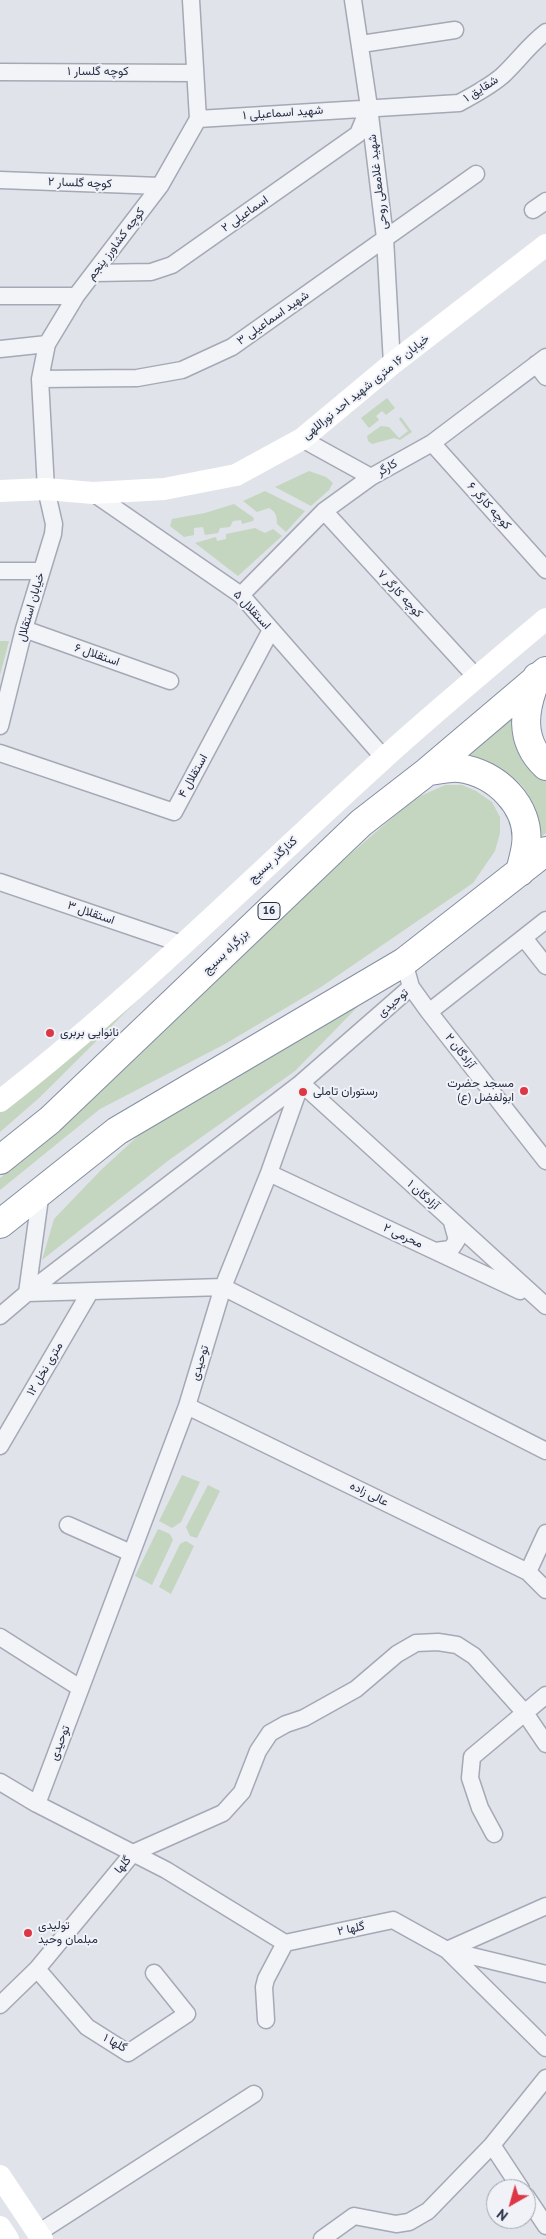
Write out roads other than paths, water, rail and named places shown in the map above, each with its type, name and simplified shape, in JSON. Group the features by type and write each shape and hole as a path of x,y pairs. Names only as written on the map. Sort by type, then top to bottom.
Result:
{"highway":[{"path":"542,674 528,701 526,726 528,740 546,766"},
{"name":"بزرگراه بسیج","path":"0,1160 50,1120 361,823 428,771 542,674"},
{"path":"428,771 456,768 471,770 490,779 507,792 516,804 526,827 526,844 520,872"},
{"path":"0,1224 117,1131 408,974 520,872 546,851"}],"main road":[{"name":"خیابان ۱۶ متری شهید احد نوراللهی","path":"0,490 46,489 93,493 164,489 236,475 302,438 392,364 546,245"},
{"name":"کنارگذر بسیج","path":"0,1101 59,1055 384,758 476,676 546,619"},
{"path":"0,2176 40,2236"},
{"path":"0,2227 8,2239"}],"street":[{"path":"191,0 198,119"},
{"name":"شهید غلامعلی روحی","path":"353,0 361,44 385,238 392,364"},
{"path":"361,44 455,30"},
{"name":"شقایق ۱","path":"369,107 459,102 479,92 501,76 546,32"},
{"name":"کوچه گلسار ۱","path":"0,72 195,73"},
{"name":"شهید اسماعیلی ۱","path":"198,119 369,107"},
{"name":"اسماعیلی ۲","path":"94,273 150,272 172,265 358,134 369,107"},
{"name":"کوچه کشاورز پنجم","path":"46,489 40,379 47,344 76,296 160,186 198,119"},
{"name":"شهید اسماعیلی ۳","path":"40,379 137,378 182,370 232,347 476,174"},
{"name":"کوچه گلسار ۲","path":"0,180 160,186"},
{"path":"0,296 76,296"},
{"path":"0,349 47,344"},
{"name":"کارگر","path":"241,594 324,511 371,477 432,443 543,366"},
{"path":"302,438 371,477"},
{"name":"کوچه کارگر ۶","path":"432,443 546,570"},
{"name":"خیابان استقلال","path":"0,726 24,629 53,534 54,524 46,489"},
{"name":"استقلال ۵","path":"93,493 241,594 384,758"},
{"name":"کوچه کارگر ۷","path":"324,511 476,676"},
{"path":"0,571 41,571"},
{"name":"استقلال ۶","path":"24,629 170,681"},
{"name":"استقلال ۴","path":"0,753 174,812 271,630"},
{"name":"استقلال ۳","path":"0,882 182,944"},
{"path":"429,1012 546,920"},
{"path":"524,938 546,966"},
{"name":"آزادگان ۲","path":"408,974 429,1012 546,1161"},
{"name":"توحیدی","path":"37,1804 187,1406 223,1287 269,1173 300,1083 408,974"},
{"path":"0,1316 27,1293 300,1083"},
{"name":"آزادگان ۱","path":"300,1083 541,1303"},
{"name":"محرمی ۲","path":"269,1173 541,1303"},
{"path":"27,1293 41,1191"},
{"path":"435,1251 451,1249 457,1240 452,1222"},
{"path":"27,1293 223,1287 546,1451"},
{"name":"۱۲ متری نخل","path":"0,1446 90,1292"},
{"name":"عالی زاده","path":"187,1406 528,1572 546,1590"},
{"path":"68,1525 131,1553"},
{"path":"528,1572 546,1533"},
{"path":"0,1637 80,1688"},
{"name":"گلها","path":"1,2001 37,1969 133,1853 222,1812 242,1792 258,1751 270,1733 286,1724 304,1718 356,1689 397,1654 416,1644 438,1642 457,1644 474,1656 525,1713 546,1744"},
{"path":"494,1834 480,1808 470,1778 472,1757 546,1695"},
{"path":"0,1782 37,1804 166,1870 285,1943 266,1979 264,1987 266,2020"},
{"path":"447,1950 546,1906"},
{"name":"گلها ۲","path":"285,1943 393,1920 447,1950 546,2048"},
{"path":"447,1950 546,1974"},
{"name":"گلها ۱","path":"37,1969 88,2027 128,2053 187,2014 154,1973"},
{"path":"322,2239 354,2216 396,2224 409,2222 428,2211 492,2145 546,2078"},
{"path":"40,2236 254,2094"},
{"path":"492,2145 514,2179"},
{"path":"536,2211 546,2226"}],"place":[{"name":"نانوایی بربری","path":"50,1033"},
{"name":"مسجد حضرت ابولفضل (ع)","path":"524,1091"},
{"name":"رستوران تاملی","path":"303,1092"},
{"name":"تولیدی مبلمان وحید","path":"28,1933"}]}
